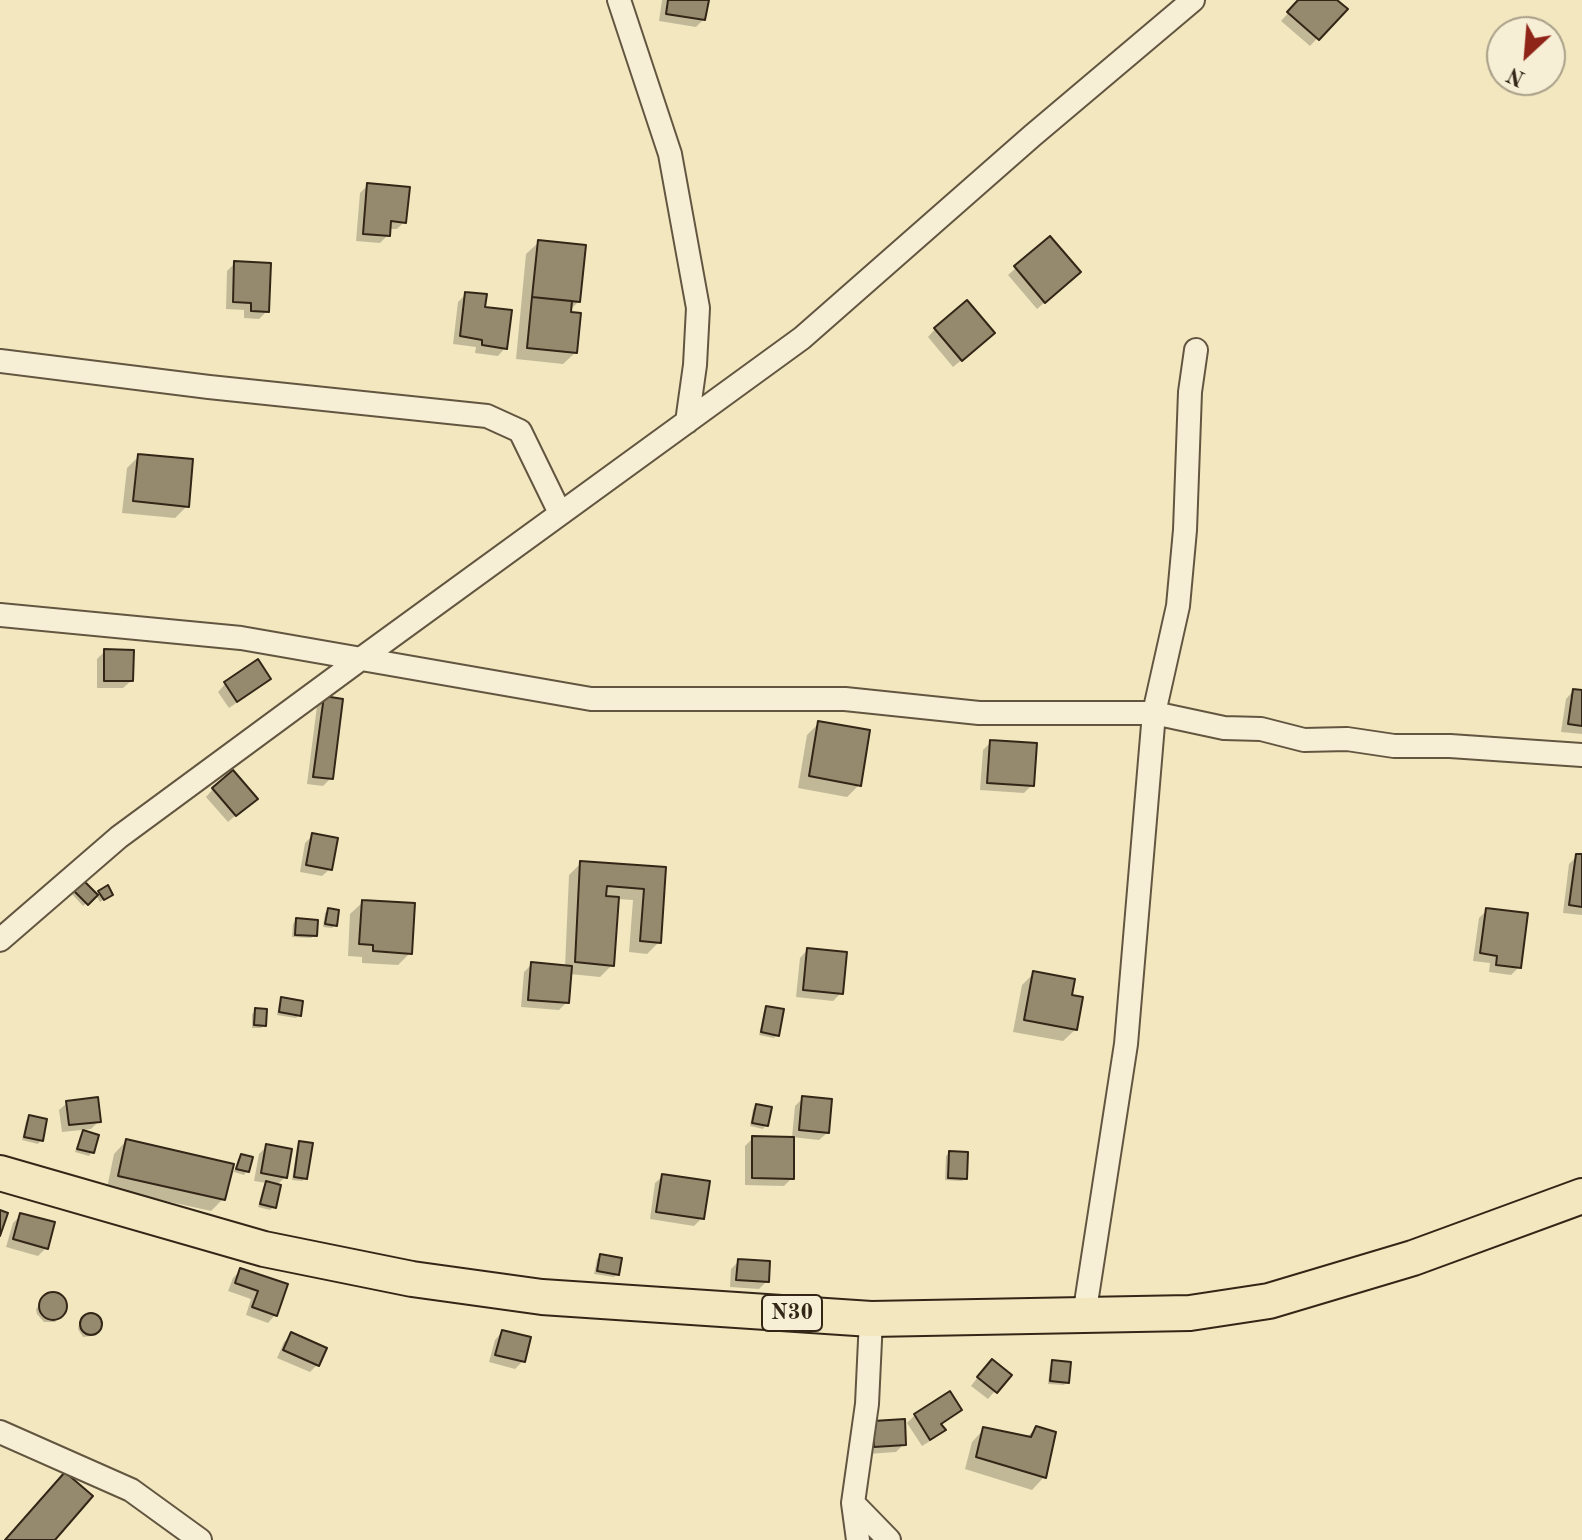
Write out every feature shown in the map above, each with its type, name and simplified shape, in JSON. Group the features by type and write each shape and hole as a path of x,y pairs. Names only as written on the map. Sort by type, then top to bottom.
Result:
{"main road":[{"name":"N30","path":"0,1173 264,1249 412,1279 542,1297 871,1319 1190,1313 1269,1301 1413,1258 1582,1196"}],"street":[{"path":"619,0 670,154 698,308 695,365 687,422"},
{"path":"0,940 119,837 802,338 1032,136 1193,0"},
{"path":"1084,1316 1126,1044 1154,713 1178,606 1185,530 1190,392 1196,350"},
{"path":"0,361 487,416 520,431 560,513"},
{"path":"0,615 241,638 591,699 845,699 979,713 1154,713 1224,728 1261,729 1304,740 1347,739 1394,746 1450,746 1582,755"},
{"path":"858,1540 853,1503 867,1404 871,1319"},
{"path":"0,1432 131,1490 200,1540"},
{"path":"853,1503 889,1540"}],"building":[{"path":"668,0 709,0 705,20 666,14"},
{"path":"1298,0 1337,0 1348,9 1319,40 1287,12"},
{"path":"367,183 410,187 406,223 391,221 390,236 363,234"},
{"path":"1050,236 1081,272 1045,303 1014,266"},
{"path":"538,240 586,245 580,302 532,297"},
{"path":"234,261 271,263 269,312 251,311 251,303 233,302"},
{"path":"465,292 487,294 485,307 512,310 507,349 482,345 482,340 460,336"},
{"path":"532,297 572,301 571,312 581,313 577,353 527,348"},
{"path":"967,300 995,333 962,361 934,328"},
{"path":"138,454 193,459 189,507 133,501"},
{"path":"104,649 134,650 133,681 104,681"},
{"path":"258,659 271,679 237,702 224,682"},
{"path":"1573,689 1582,690 1582,726 1568,724"},
{"path":"324,696 343,699 333,779 313,777"},
{"path":"818,721 870,730 861,786 809,776"},
{"path":"990,740 1037,743 1034,786 987,783"},
{"path":"233,770 258,799 236,816 212,788"},
{"path":"312,833 338,838 332,870 306,865"},
{"path":"1576,854 1582,854 1582,907 1569,905"},
{"path":"580,861 666,867 661,943 640,941 644,889 607,886 606,896 619,897 614,966 575,962"},
{"path":"83,880 98,895 88,905 73,890"},
{"path":"108,885 113,895 104,900 98,891"},
{"path":"362,900 415,903 412,954 373,951 373,945 359,944"},
{"path":"328,908 339,910 337,926 325,924"},
{"path":"1486,908 1528,913 1521,968 1496,965 1497,956 1480,953"},
{"path":"296,918 318,920 317,936 295,935"},
{"path":"807,948 847,952 843,994 803,990"},
{"path":"531,962 572,966 569,1003 528,1000"},
{"path":"1033,971 1075,979 1072,995 1083,997 1077,1030 1024,1020"},
{"path":"281,997 303,1001 301,1016 279,1012"},
{"path":"766,1006 784,1009 779,1036 761,1032"},
{"path":"255,1008 267,1009 266,1026 254,1025"},
{"path":"802,1096 832,1099 829,1133 799,1130"},
{"path":"98,1097 101,1122 69,1125 66,1101"},
{"path":"756,1104 772,1107 768,1126 752,1123"},
{"path":"29,1115 47,1119 43,1141 24,1137"},
{"path":"83,1130 99,1135 94,1153 77,1149"},
{"path":"752,1136 794,1137 794,1179 752,1178"},
{"path":"126,1139 234,1164 225,1200 118,1176"},
{"path":"299,1141 313,1143 307,1179 294,1177"},
{"path":"266,1144 292,1149 287,1178 261,1173"},
{"path":"949,1151 968,1152 967,1179 948,1178"},
{"path":"241,1154 253,1157 249,1172 236,1169"},
{"path":"662,1174 710,1181 704,1219 656,1212"},
{"path":"266,1181 281,1185 276,1208 260,1204"},
{"path":"0,1210 8,1213 0,1236"},
{"path":"20,1213 55,1222 48,1249 13,1239"},
{"path":"600,1254 622,1258 619,1275 597,1271"},
{"path":"738,1259 770,1261 769,1282 736,1280"},
{"path":"240,1268 288,1284 277,1316 252,1307 258,1291 235,1283"},
{"path":"53,1292 63,1296 67,1306 63,1316 53,1320 43,1316 39,1306 43,1296"},
{"path":"91,1313 99,1316 102,1324 99,1332 91,1335 83,1332 80,1324 83,1316"},
{"path":"502,1330 531,1337 525,1362 495,1355"},
{"path":"291,1332 327,1348 319,1366 283,1350"},
{"path":"992,1359 1012,1375 997,1393 977,1377"},
{"path":"1052,1360 1071,1362 1069,1383 1050,1381"},
{"path":"950,1391 962,1410 941,1424 946,1430 930,1440 914,1414"},
{"path":"905,1419 906,1445 874,1447 873,1421"},
{"path":"1036,1426 1056,1432 1046,1478 976,1457 983,1427 1031,1437"},
{"path":"65,1472 93,1496 55,1540 5,1540"}]}
